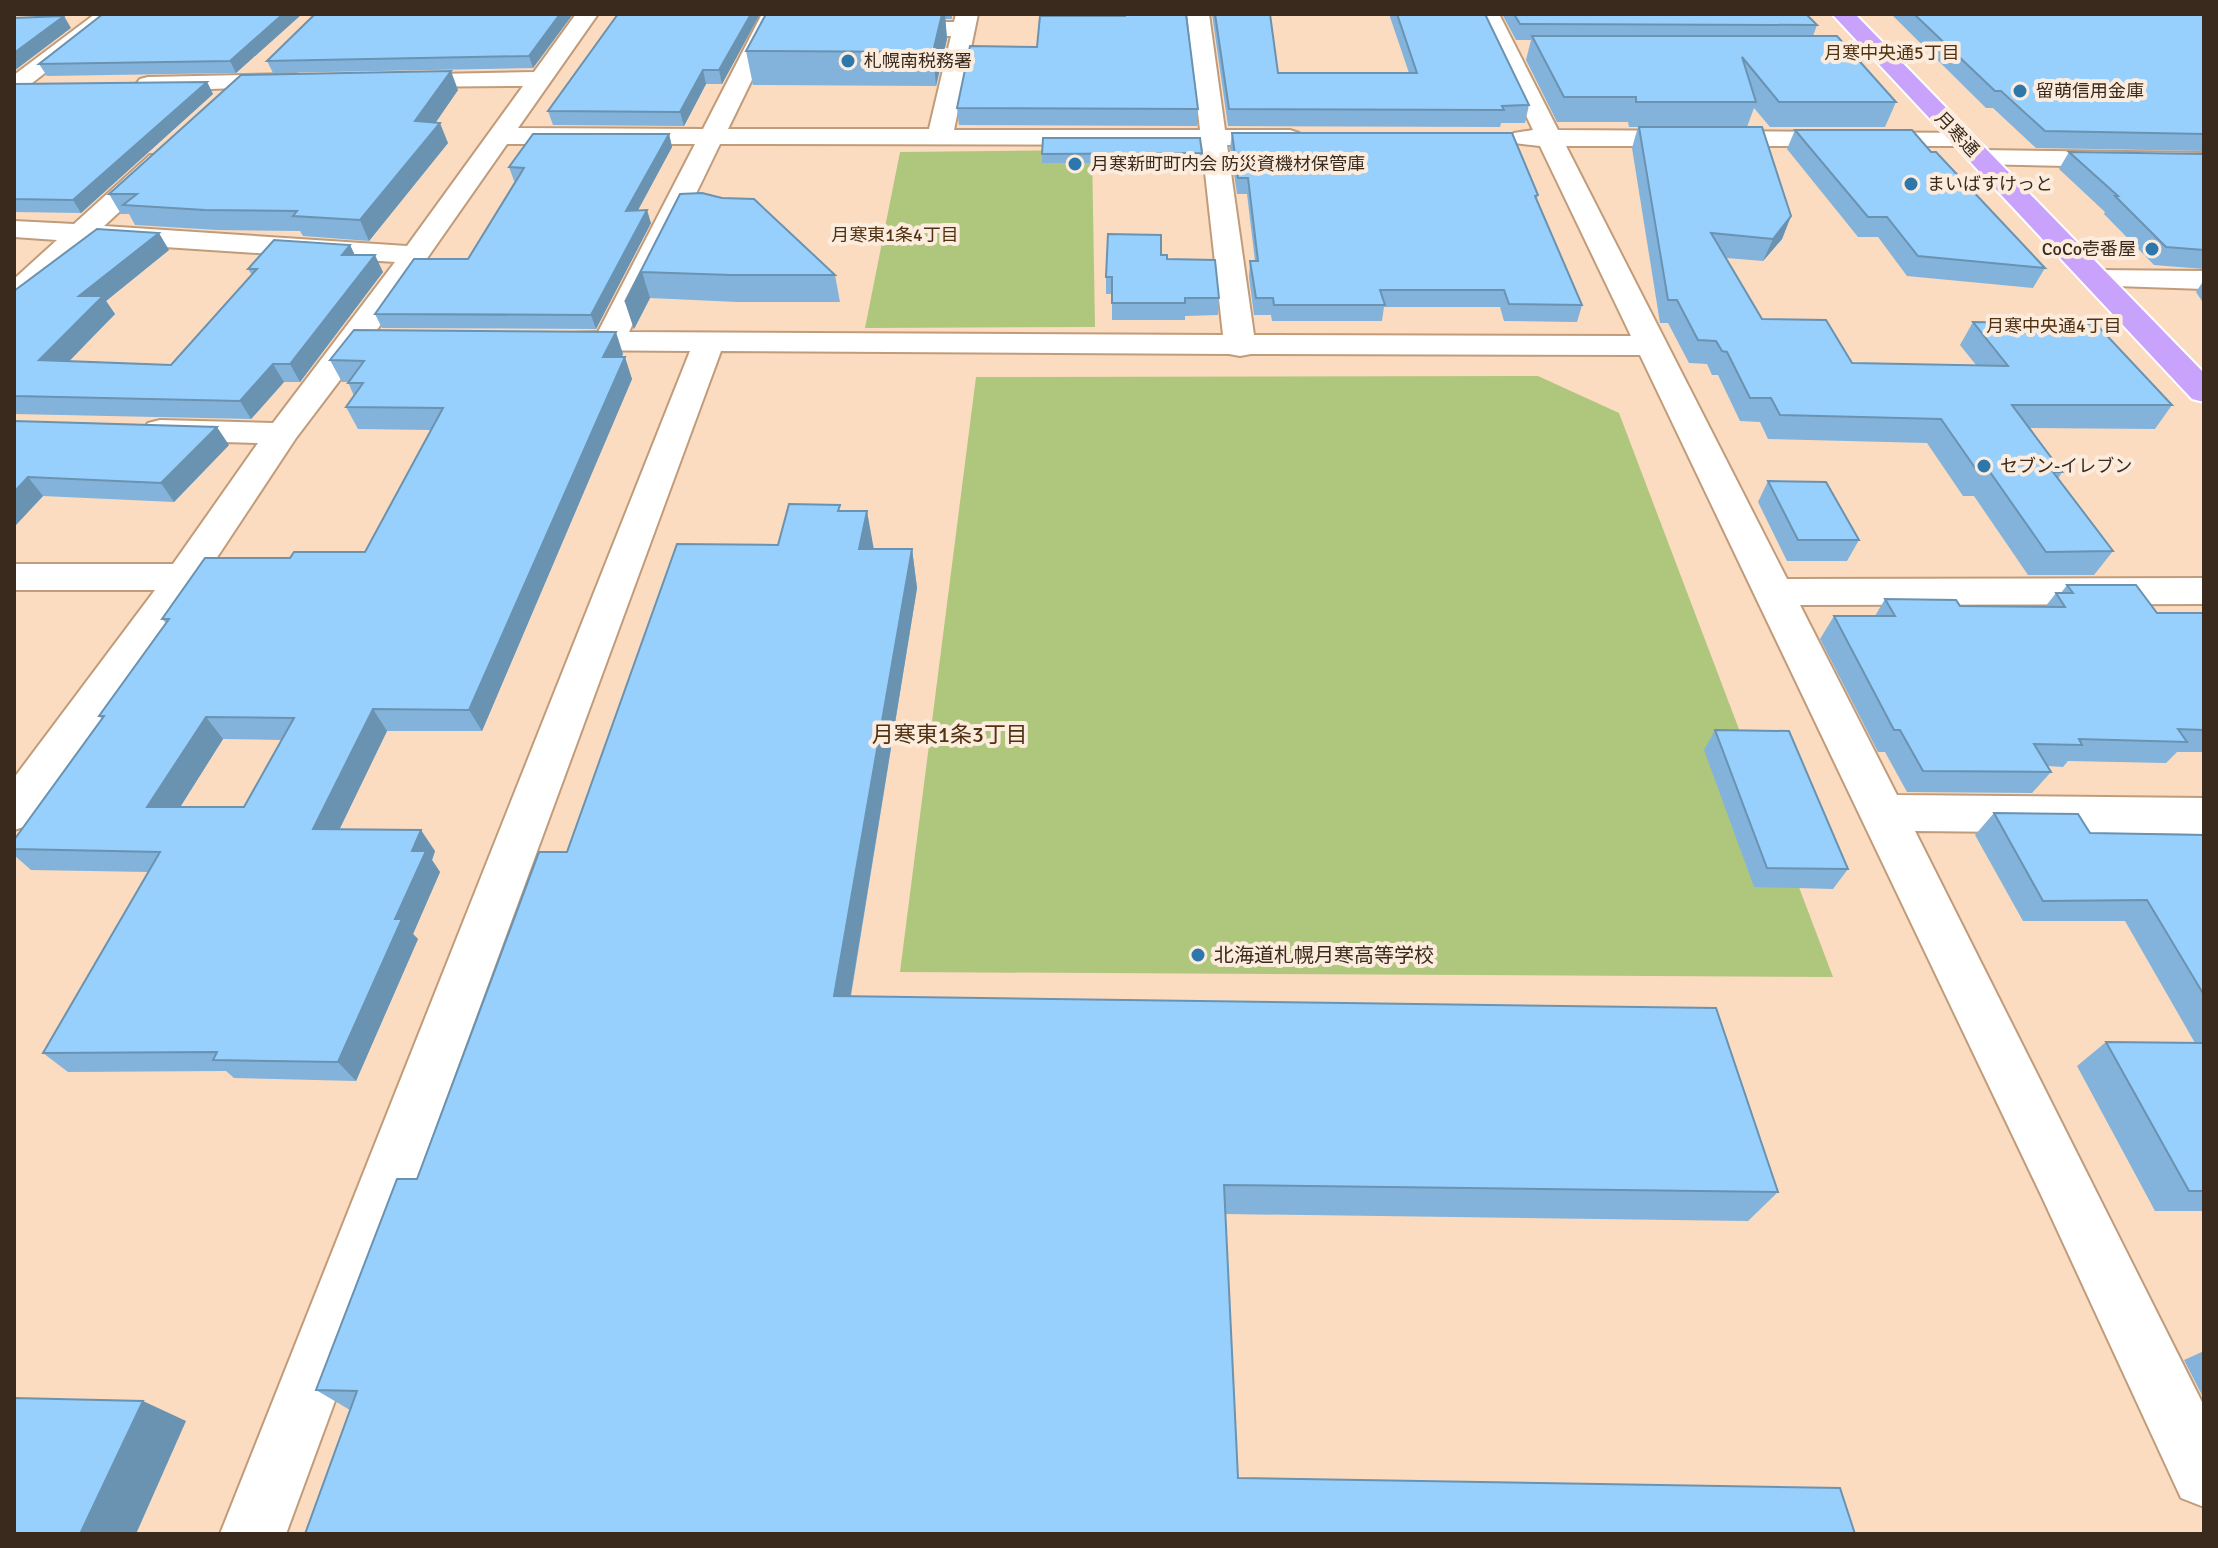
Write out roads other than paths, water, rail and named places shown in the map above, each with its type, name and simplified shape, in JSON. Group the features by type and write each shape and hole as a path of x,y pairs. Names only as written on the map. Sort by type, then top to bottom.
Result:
{"highway":[{"name":"月寒通","path":"1843,14 2204,392"}],"street":[{"path":"14,812 157,617 181,577 282,433 354,340 587,14"},
{"path":"1198,14 1240,347"},
{"path":"73,19 106,16"},
{"path":"14,86 106,16"},
{"path":"608,342 769,21 796,28"},
{"path":"857,28 966,22 940,138"},
{"path":"1510,38 1549,139 2204,1475"},
{"path":"1769,50 1877,50"},
{"path":"222,103 277,53"},
{"path":"370,81 542,79"},
{"path":"122,84 324,81"},
{"path":"14,86 60,86"},
{"path":"501,136 1309,138"},
{"path":"1500,138 1960,138"},
{"path":"14,295 176,146"},
{"path":"1981,158 2204,161"},
{"path":"14,229 413,255"},
{"path":"2096,279 2204,280"},
{"path":"354,340 397,340"},
{"path":"533,341 1240,347 1652,346"},
{"path":"253,1534 709,342"},
{"path":"125,429 282,433"},
{"path":"14,577 181,577"},
{"path":"1772,592 2204,591"},
{"path":"1881,813 2204,816"}],"place":[{"name":"札幌南税務署","path":"848,61"},
{"name":"留萌信用金庫","path":"2020,91"},
{"name":"月寒新町町内会 防災資機材保管庫","path":"1075,164"},
{"name":"まいばすけっと","path":"1911,184"},
{"name":"CoCo壱番屋","path":"2152,249"},
{"name":"セブン-イレブン","path":"1984,466"},
{"name":"北海道札幌月寒高等学校","path":"1198,955"}],"district":[{"name":"月寒中央通5丁目","path":"1892,53"},
{"name":"月寒東1条4丁目","path":"895,235"},
{"name":"月寒中央通4丁目","path":"2054,326"},
{"name":"月寒東1条3丁目","path":"950,734"}]}
